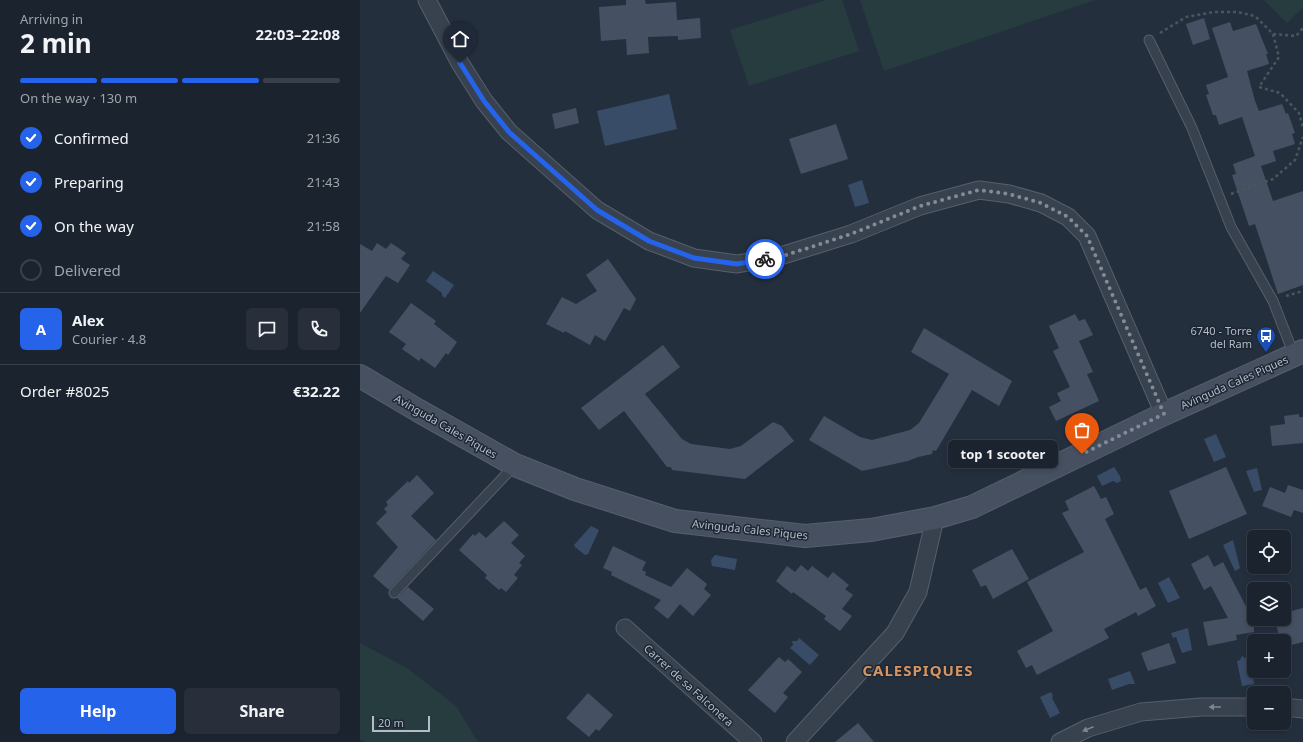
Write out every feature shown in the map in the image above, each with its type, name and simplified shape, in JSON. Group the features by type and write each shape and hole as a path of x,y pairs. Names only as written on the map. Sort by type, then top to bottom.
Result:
{"street":[{"path":"427,0 460,63 484,101 509,132 597,210 649,241 694,258 737,264 777,258 851,234 920,206 979,190 1009,194 1041,203 1068,217 1087,236 1164,414"},
{"name":"Avinguda Cales Piques","path":"360,376 419,412 515,465 575,489 675,521 805,536 871,530 935,518 972,507 1164,414 1298,353"},
{"path":"795,742 895,633 918,592 935,518"},
{"name":"Carrer de sa Falconera","path":"625,628 753,742"},
{"path":"1060,742 1088,728 1141,712 1201,707 1247,707"},
{"path":"1291,708 1303,709"}],"lane":[{"path":"450,42 467,37"},
{"path":"1149,40 1192,128 1231,227 1273,301 1298,353"},
{"path":"394,593 515,465"}],"path":[{"path":"1149,40 1186,17 1214,12 1237,12 1255,16 1273,34 1279,57 1258,87 1280,93 1299,113 1303,128"},
{"path":"1273,34 1296,36 1303,28"},
{"path":"1219,198 1273,179 1294,160 1303,137"}],"green space":[{"path":"826,0 842,0 859,51 749,86 730,30"},
{"path":"860,0 1095,0 884,71"},
{"path":"1264,0 1303,0 1303,7 1287,23"},
{"path":"360,643 407,668 456,706 478,742 366,742 360,739"}],"water":[{"path":"669,94 677,129 605,146 597,111"},
{"path":"862,180 869,203 855,207 848,185"},
{"path":"433,271 454,285 445,298 442,296 442,293 426,281"},
{"path":"1216,434 1226,457 1214,462 1204,439"},
{"path":"1114,467 1120,476 1121,481 1117,483 1113,481 1102,486 1097,476"},
{"path":"1257,468 1262,490 1254,492 1246,471"},
{"path":"591,526 599,530 588,554 585,555 574,545"},
{"path":"1233,540 1240,568 1235,571 1223,545"},
{"path":"715,555 737,559 735,570 712,566 711,560"},
{"path":"1169,577 1180,598 1168,603 1158,583"},
{"path":"1188,628 1192,650 1182,653 1176,637 1173,638 1171,633"},
{"path":"799,638 819,655 810,665 790,648 793,645 792,641 797,641"},
{"path":"1242,656 1247,659 1247,678 1253,678 1254,684 1242,686 1237,661 1240,660"},
{"path":"1130,671 1135,684 1129,684 1112,690 1108,679"},
{"path":"1051,692 1053,696 1052,698 1060,713 1050,718 1040,697"}],"building":[{"path":"626,0 645,0 646,4 676,2 677,20 700,18 701,38 678,40 678,36 648,37 649,53 627,55 626,39 601,41 599,7 626,5"},
{"path":"1204,18 1210,39 1193,45 1186,24"},
{"path":"1230,22 1233,31 1256,24 1268,54 1266,54 1269,64 1247,71 1255,101 1259,111 1282,104 1286,114 1288,113 1295,133 1292,134 1295,144 1273,151 1276,161 1261,166 1273,201 1303,191 1303,285 1278,294 1255,224 1249,226 1232,175 1236,174 1233,164 1255,156 1242,117 1219,125 1216,115 1213,115 1206,95 1209,94 1206,85 1228,77 1212,28"},
{"path":"576,108 579,123 555,129 552,114"},
{"path":"836,124 848,159 801,174 789,139"},
{"path":"377,243 386,249 391,243 406,253 401,259 410,265 398,283 386,276 360,313 360,244 372,251"},
{"path":"608,259 636,299 630,311 624,308 605,341 595,335 590,345 565,331 564,333 546,324 562,297 576,304 597,291 586,275"},
{"path":"411,303 436,321 434,324 457,342 448,355 446,353 435,368 421,358 419,361 402,349 406,344 389,332"},
{"path":"1075,314 1079,321 1085,319 1093,335 1079,341 1093,372 1087,374 1099,401 1056,421 1049,407 1061,401 1057,393 1070,387 1053,351 1059,348 1049,326"},
{"path":"924,328 1012,381 999,406 972,390 936,451 933,450 932,454 862,471 809,440 824,416 860,437 872,440 910,430 919,423 949,374 911,352"},
{"path":"663,345 680,367 645,394 682,439 691,444 730,449 741,446 773,422 782,426 794,441 745,479 672,470 671,467 667,467 624,411 599,430 581,408"},
{"path":"1299,414 1299,417 1303,417 1303,443 1272,446 1270,426 1285,424 1284,416"},
{"path":"1226,467 1247,514 1189,539 1169,491"},
{"path":"417,475 434,493 411,516 436,540 389,590 373,576 398,547 376,523 387,512 384,509 388,505 386,502 408,481 409,483"},
{"path":"1288,485 1303,490 1303,513 1294,510 1291,517 1262,506 1270,487 1285,493"},
{"path":"1094,486 1101,499 1106,497 1114,514 1105,519 1140,590 1146,587 1156,606 1138,616 1136,612 1104,629 1109,638 1037,675 1032,665 1026,668 1017,651 1053,631 1027,582 1084,552 1062,513 1069,510 1065,501"},
{"path":"504,521 519,535 511,543 525,556 519,563 522,565 514,575 518,578 506,592 501,588 499,590 485,578 487,575 459,550 473,534 475,536 479,532 486,538"},
{"path":"613,546 646,562 642,570 646,572 645,575 671,587 687,568 707,584 704,589 711,595 693,616 680,604 668,619 654,608 661,600 611,575 612,572 603,568"},
{"path":"1012,549 1029,579 993,599 986,585 981,587 972,570"},
{"path":"1208,555 1214,567 1223,562 1247,608 1247,626 1254,626 1254,632 1236,635 1237,640 1208,646 1203,622 1228,618 1211,586 1204,590 1191,564"},
{"path":"801,565 808,571 812,566 828,578 833,572 849,585 845,589 853,595 842,609 852,616 840,631 824,619 826,616 793,592 792,594 776,581 787,566 795,572"},
{"path":"408,587 434,609 423,621 397,598"},
{"path":"1303,608 1303,642 1291,645 1291,634 1278,634 1277,626 1291,626 1291,611"},
{"path":"1169,643 1176,663 1148,671 1141,653"},
{"path":"779,657 785,662 788,659 802,672 783,693 788,697 775,713 748,690"},
{"path":"588,693 613,715 599,731 596,729 589,737 566,718"},
{"path":"858,723 874,742 835,742"}],"way so far":[{"path":"765,259 777,258 851,234 920,206 979,190 1009,194 1041,203 1068,217 1087,236 1164,414 1082,454"}],"place":[{"name":"6740 - Torre del Ram","path":"1266,353"},
{"name":"top 1 scooter","path":"1082,454"}],"district":[{"name":"CALESPIQUES","path":"918,670"}],"route":[{"path":"460,63 484,101 509,132 597,210 649,241 694,258 737,264 765,259"}]}
